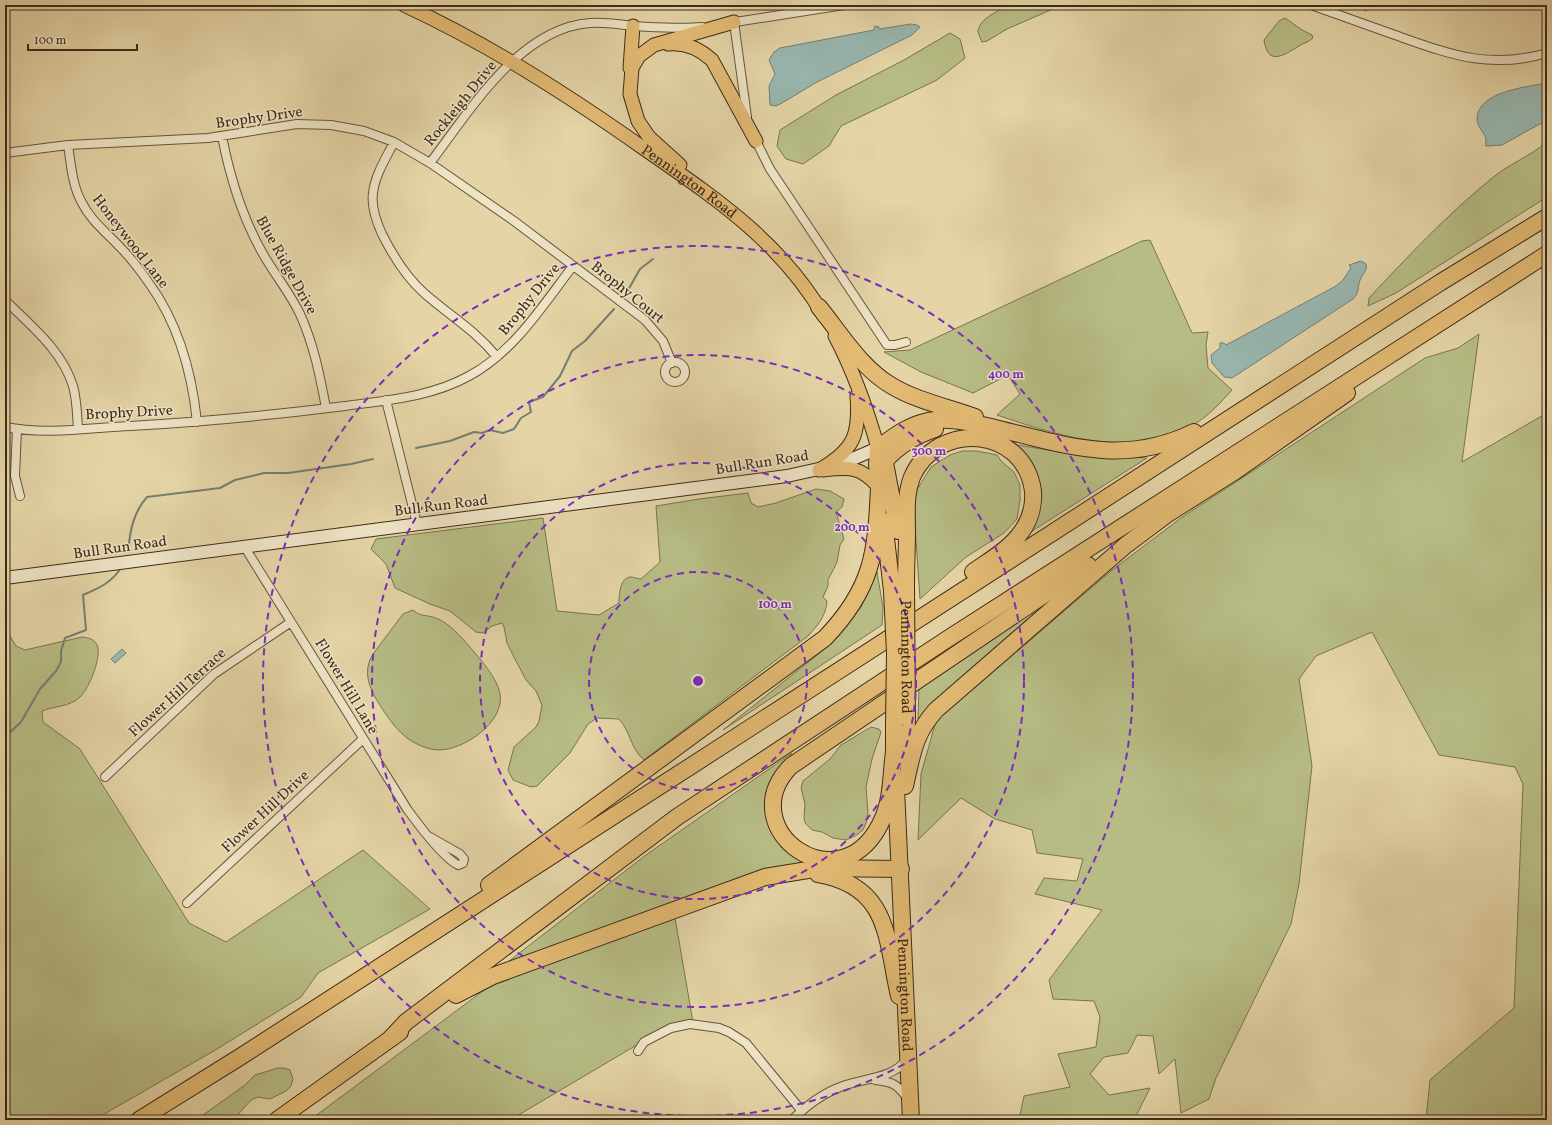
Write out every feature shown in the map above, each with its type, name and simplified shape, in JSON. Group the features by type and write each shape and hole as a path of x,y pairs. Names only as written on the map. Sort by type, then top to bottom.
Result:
{"highway":[{"path":"139,1120 288,1026 1243,409 1454,274 1547,217"},
{"path":"391,1038 406,1022 676,817 956,633 1485,292 1547,254"},
{"path":"894,752 885,812 876,831 863,846 845,857 825,860 808,856 788,842 777,824 774,804 779,783 791,766 938,666 1166,515 1234,472 1485,292"},
{"path":"819,308 864,363 877,376 892,386 906,394 1041,439"},
{"path":"288,1026 472,897 825,638 840,622 854,601 872,561 877,536 880,468 895,435 922,423 946,420 968,423 1096,450 1131,451 1154,447 1176,440 1243,409"},
{"path":"823,681 1000,552 1022,532 1032,510 1032,484 1023,464 1006,447 994,441 981,438 958,439 935,450 919,465 912,478 907,498 899,588"},
{"name":"Pennington Road","path":"880,468 899,588"},
{"name":"Pennington Road","path":"880,468 894,506 899,588 895,653 905,786 901,869"},
{"path":"905,786 915,741 928,719 936,710 1085,579 1166,515"},
{"name":"Pennington Road","path":"900,721 894,752 901,869 911,1120"},
{"path":"277,1120 391,1038 463,990 493,976 630,925 778,874 820,868 901,869"},
{"path":"778,874 809,873 836,879 860,891 874,904 884,924 907,1033"}],"main road":[{"name":"Pennington Road","path":"404,5 474,39 513,62 619,131 733,212 781,258 819,308 847,360 869,418 880,468"},
{"path":"631,71 642,52 654,45 734,22"},
{"path":"633,26 630,94 632,108 638,121 646,133 733,212"},
{"path":"631,71 645,53 664,45 681,44 701,52 709,58 718,69 756,141"},
{"path":"819,470 842,455 848,449 854,437 858,420 856,382"},
{"path":"819,470 848,467 857,469 864,473 880,468"}],"street":[{"name":"Rockleigh Drive","path":"430,163 496,78 513,62 542,39 571,26 596,23 693,28 822,7 844,5"},
{"path":"1311,5 1462,57 1503,60 1527,58 1547,53"},
{"path":"734,22 745,111 756,141 773,173 886,345 895,345 906,342"},
{"name":"Brophy Drive","path":"5,153 68,145 222,136 283,126 314,124 348,127 394,142 430,163 514,221 573,266 518,336 497,357 470,376 439,390 407,398 197,422 38,431 5,427"},
{"name":"Blue Ridge Drive","path":"222,136 233,184 242,211 253,236 289,294 307,331 318,367 326,408"},
{"path":"394,142 378,173 373,192 374,214 386,242 397,262 423,292 472,330 497,357"},
{"name":"Honeywood Lane","path":"68,145 73,178 81,202 98,225 135,264 150,284 172,322 188,368 197,422"},
{"name":"Brophy Court","path":"573,266 645,320 663,341 672,363"},
{"path":"5,300 53,349 62,362 73,387 78,429"},
{"path":"386,400 417,524"},
{"path":"17,429 15,476 20,496"},
{"name":"Bull Run Road","path":"5,578 770,479 819,470 855,459 880,468"},
{"name":"Flower Hill Lane","path":"244,546 407,809 430,837"},
{"name":"Flower Hill Terrace","path":"105,777 209,678 236,658 291,622"},
{"name":"Flower Hill Drive","path":"187,903 363,739"},
{"path":"638,1051 644,1042 671,1028 686,1024 710,1026 729,1032 746,1043 801,1110"},
{"path":"792,1120 801,1110 827,1093 842,1086 890,1074 899,1069 908,1058"},
{"path":"870,1079 889,1082 899,1086 910,1102"}],"green space":[{"path":"1011,5 1062,5 1007,29 987,41 982,42 978,32 982,23 991,15"},
{"path":"1351,5 1373,5 1366,11"},
{"path":"1285,18 1312,35 1313,38 1288,53 1273,56 1269,54 1264,40 1279,21"},
{"path":"950,33 960,39 965,58 937,80 841,126 829,146 803,164 786,159 777,146 780,130 836,95 904,60"},
{"path":"1547,142 1547,197 1396,293 1368,306 1369,298 1443,221 1498,174 1512,164 1534,152"},
{"path":"1150,240 1192,333 1208,332 1206,345 1208,368 1232,390 1208,415 1191,426 1167,436 1143,441 1119,443 1094,441 1069,436 997,415 1020,394 1008,375 973,393 921,372 884,352 910,350 1142,241"},
{"path":"1479,334 1462,462 1547,413 1547,1120 1426,1120 1430,1080 1514,1008 1523,784 1515,767 1439,755 1372,632 1316,656 1299,679 1312,766 1299,884 1291,924 1216,1078 1209,1099 1181,1113 1175,1059 1159,1074 1153,1036 1137,1035 1128,1053 1104,1057 1090,1074 1109,1095 1150,1088 1134,1120 1019,1120 1024,1096 1070,1087 1058,1054 1096,1047 1100,1017 1094,1001 1053,999 1049,980 1102,910 1035,894 1044,878 1077,881 1083,859 1037,853 1032,830 995,819 961,798 918,840 921,774 936,721 1111,571 1181,518 1425,358 1458,348"},
{"path":"1012,444 1066,453 1147,458 1029,533 1038,501"},
{"path":"962,451 977,451 997,455 1002,462 1014,472 1020,485 1020,500 1017,519 1004,533 966,557 920,599 913,496 931,467 950,455"},
{"path":"816,489 830,491 844,499 842,507 836,512 844,539 840,545 837,562 828,580 828,586 823,597 827,601 825,611 818,624 808,636 644,760 639,755 626,729 619,719 597,718 588,724 570,753 537,786 531,787 513,780 508,770 514,747 536,727 539,721 542,705 536,691 526,680 507,643 502,623 492,626 483,633 476,632 450,611 430,604 395,588 386,564 371,549 376,539 543,518 557,611 599,615 619,603 619,596 624,580 631,577 641,579 660,562 656,506 748,493 751,503 758,507 776,503"},
{"path":"877,572 883,607 882,625 723,730 831,644 861,607"},
{"path":"1079,578 918,719 919,687"},
{"path":"413,610 419,614 438,619 455,631 488,668 500,694 500,704 490,724 471,739 449,749 429,749 412,742 400,732 386,714 369,684 368,666 373,654 403,614"},
{"path":"5,628 16,646 25,650 82,637 91,639 96,643 98,648 97,662 84,693 72,703 42,711 43,722 80,749 189,923 226,942 363,850 430,909 318,973 301,997 217,1049 94,1120 5,1120"},
{"path":"871,727 879,729 881,732 872,759 866,787 868,812 863,830 846,840 833,838 822,832 812,830 805,823 805,804 801,788 803,781 830,759 841,745"},
{"path":"792,753 782,768 766,807 781,847 804,862 760,872 500,968 646,855"},
{"path":"675,918 693,1022 662,1030 510,1120 310,1120 491,985"},
{"path":"278,1068 290,1070 293,1079 291,1086 286,1091 270,1099 258,1097 251,1100 233,1120 196,1120 245,1085 255,1075"}],"water":[{"path":"911,24 920,27 912,35 817,82 776,106 770,105 769,86 775,74 769,60 774,52 780,48 874,30 875,26 879,27 879,29"},
{"path":"1547,83 1547,120 1502,145 1486,146 1486,138 1478,125 1477,118 1480,109 1486,102 1505,92"},
{"path":"1361,261 1366,264 1366,270 1360,281 1358,292 1353,299 1232,378 1224,377 1212,363 1211,355 1220,348 1220,343 1224,343 1226,345 1336,286 1343,280 1351,268 1349,265"},
{"path":"122,649 126,653 115,663 111,659"}],"waterway":[{"path":"627,292 640,269 653,259"},
{"path":"416,448 450,441 474,432 482,433 490,430 503,433 514,429 521,418 531,412 529,402 543,397 560,376 572,351 585,341 614,309"},
{"path":"128,552 135,516 138,509 147,497 220,488 235,480 264,473 288,473 351,464 373,459"},
{"path":"5,737 21,722 40,689 56,671 61,662 61,651 65,638 86,630 83,595 109,581 121,568"}]}
